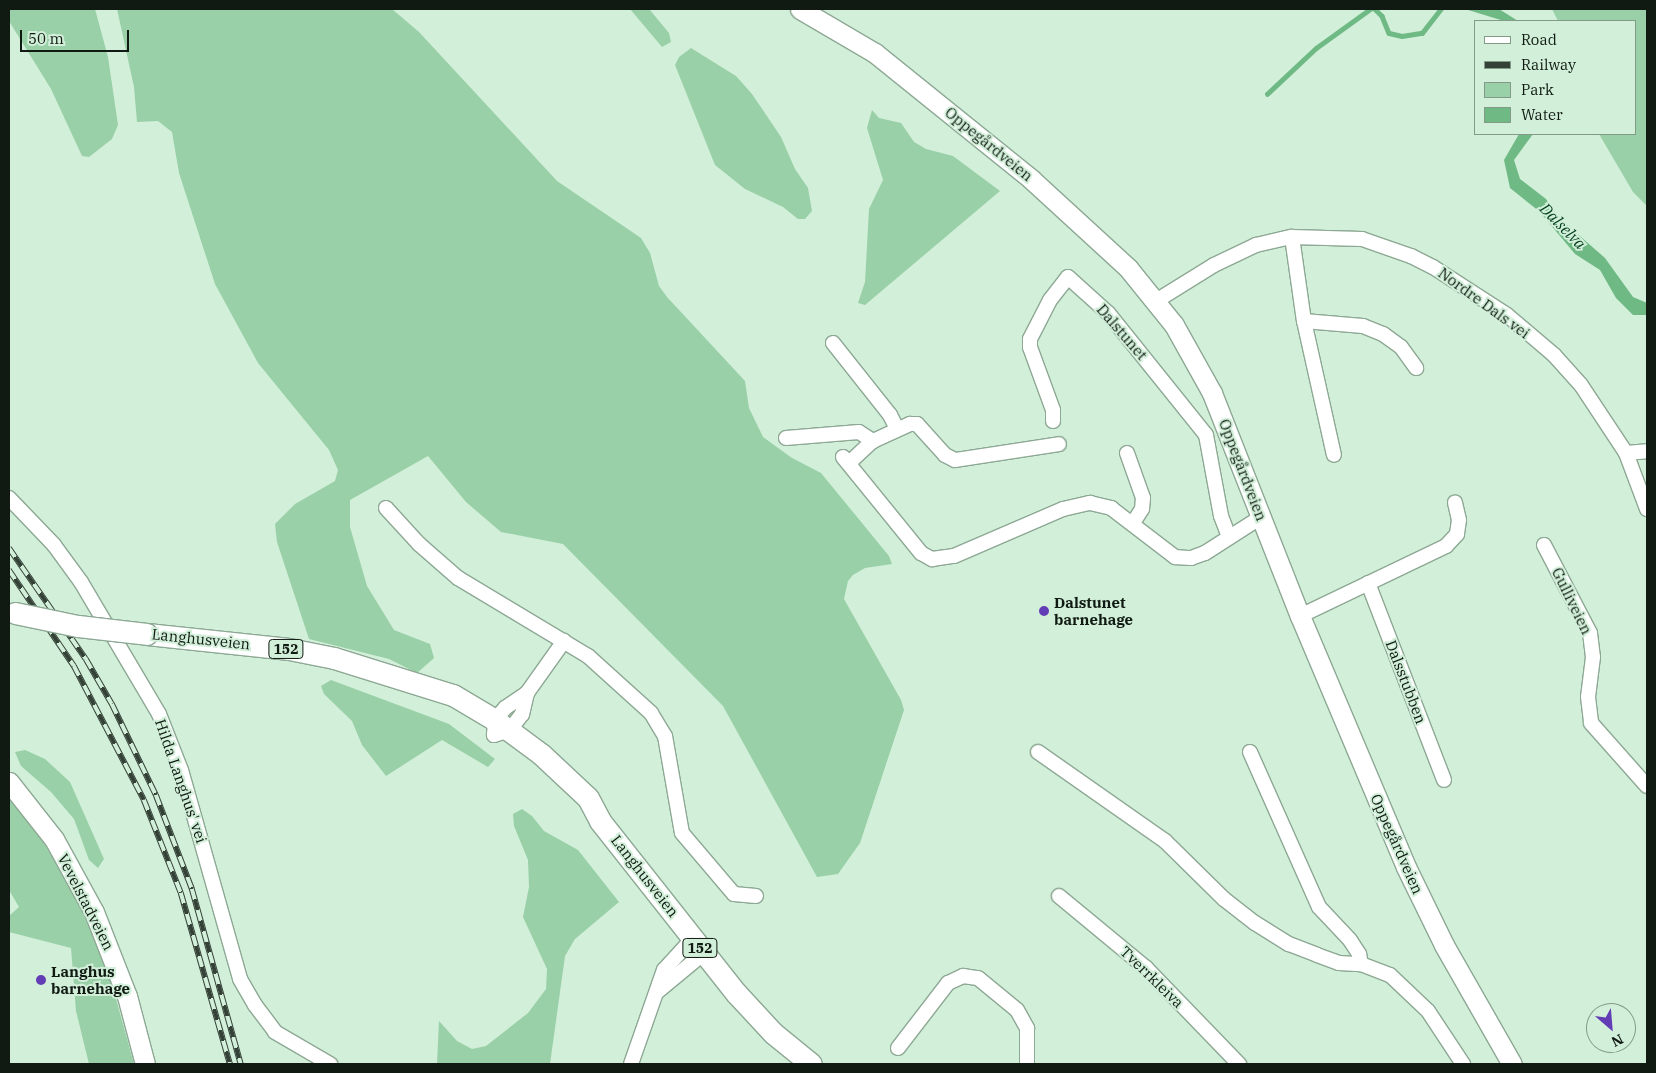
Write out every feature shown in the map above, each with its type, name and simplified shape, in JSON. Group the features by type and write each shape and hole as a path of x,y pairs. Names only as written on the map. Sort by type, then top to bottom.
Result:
{"main road":[{"name":"Oppegårdveien","path":"800,9 874,53 977,133 1079,221 1128,268 1156,301 1192,355 1212,393 1300,616 1406,867 1449,953 1512,1064"},
{"name":"Langhusveien","path":"9,611 78,626 314,654 359,665 419,686 500,729 588,798 600,821 749,1008 811,1064"},
{"name":"Vevelstadveien","path":"9,782 54,839 94,912 127,996 145,1064"}],"street":[{"name":"Nordre Dals vei","path":"1156,301 1214,265 1256,245 1292,237 1362,239 1434,267 1507,315 1554,355 1581,385 1626,453 1647,509"},
{"path":"1292,237 1304,321 1334,455"},
{"name":"Dalstunet","path":"1053,421 1053,410 1030,347 1030,338 1050,300 1068,277 1108,312 1206,435 1221,516 1229,537"},
{"path":"1304,321 1363,326 1383,334 1401,347 1416,368"},
{"path":"833,343 890,415 897,429"},
{"path":"1059,444 974,459 955,460 945,455 917,424 897,429 873,441 846,460 921,553 932,559 954,556 1076,505 1090,503 1111,508 1175,557 1198,555 1261,517"},
{"path":"786,438 859,432 873,441"},
{"path":"1626,453 1647,451"},
{"path":"1127,453 1143,498 1142,509 1133,523"},
{"name":"Hilda Langhus' vei","path":"9,498 54,545 81,582 159,714 180,770 240,979 254,1005 275,1032 330,1064"},
{"path":"1300,616 1446,546 1457,534 1459,520 1455,502"},
{"path":"386,508 426,551 458,578 564,641 596,663 659,722 667,743 682,833 734,894 756,896"},
{"name":"Gulliveien","path":"1544,545 1590,633 1593,657 1588,697 1592,723 1647,786"},
{"name":"Dalsstubben","path":"1368,583 1444,780"},
{"path":"500,729 522,714 527,693 564,641"},
{"path":"1038,752 1165,841 1224,899 1255,923 1289,944 1317,955 1339,963 1361,964 1390,975 1428,1011 1463,1064"},
{"path":"1250,752 1319,907 1350,940 1359,954 1361,964"},
{"name":"Tverrkleiva","path":"1059,896 1146,968 1239,1064"},
{"path":"631,1064 658,991 699,945"},
{"path":"898,1048 948,983 963,976 978,978 1017,1010 1027,1028 1027,1064"}],"green space":[{"path":"9,9 95,9 108,57 118,125 112,139 89,157 82,156 51,89 9,21"},
{"path":"117,9 392,9 419,32 557,181 641,238 650,253 659,286 667,297 745,381 749,408 763,437 792,458 821,473 889,556 892,564 865,568 853,575 848,581 844,599 901,700 904,710 860,843 838,874 817,877 723,706 563,544 501,532 466,502 428,456 350,500 350,527 367,586 394,630 430,644 434,658 417,673 389,659 309,639 277,542 275,524 295,504 335,481 338,470 329,450 258,363 215,284 179,173 172,132 158,121 137,122 134,87"},
{"path":"630,9 649,9 669,33 671,42 662,47"},
{"path":"1552,9 1647,9 1647,206 1633,192 1600,135 1636,135 1636,20 1558,20"},
{"path":"691,48 736,76 752,94 781,137 795,169 808,188 812,211 805,219 798,219 783,207 745,189 715,165 675,65 679,57"},
{"path":"872,110 879,118 901,123 914,142 926,149 953,156 1000,191 865,305 858,303 865,282 869,209 883,180 867,128"},
{"path":"331,680 449,724 495,759 488,767 442,740 386,776 362,745 352,721 324,694 321,686"},
{"path":"25,750 45,759 70,782 104,859 98,868 89,860 74,819 51,792 21,766 15,752"},
{"path":"9,797 41,838 76,898 107,966 134,1064 89,1064 76,1011 71,948 9,932 9,916 19,907 9,890"},
{"path":"522,809 532,816 544,831 578,850 619,902 575,939 565,956 550,1064 437,1064 439,1021 457,1041 472,1049 486,1046 528,1013 546,989 547,969 523,917 529,887 528,860 514,826 513,814"}],"water":[{"path":"1465,9 1499,9 1516,20 1501,20"},
{"name":"Dalselva","path":"1518,135 1532,135 1514,160 1520,179 1546,199 1557,216 1605,258 1633,297 1647,303 1647,315 1633,315 1616,298 1600,270 1575,254 1540,212 1510,188 1504,160"}],"waterway":[{"path":"1267,94 1316,48 1370,9"},
{"path":"1375,9 1382,16 1389,33 1402,36 1422,33 1441,9"}],"railway":[{"path":"9,548 86,659 112,704 156,795 192,889 241,1064"},
{"path":"9,570 74,666 144,800 181,893 230,1064"}],"place":[{"name":"Dalstunet barnehage","path":"1044,611"},
{"name":"Langhus barnehage","path":"41,980"}]}
